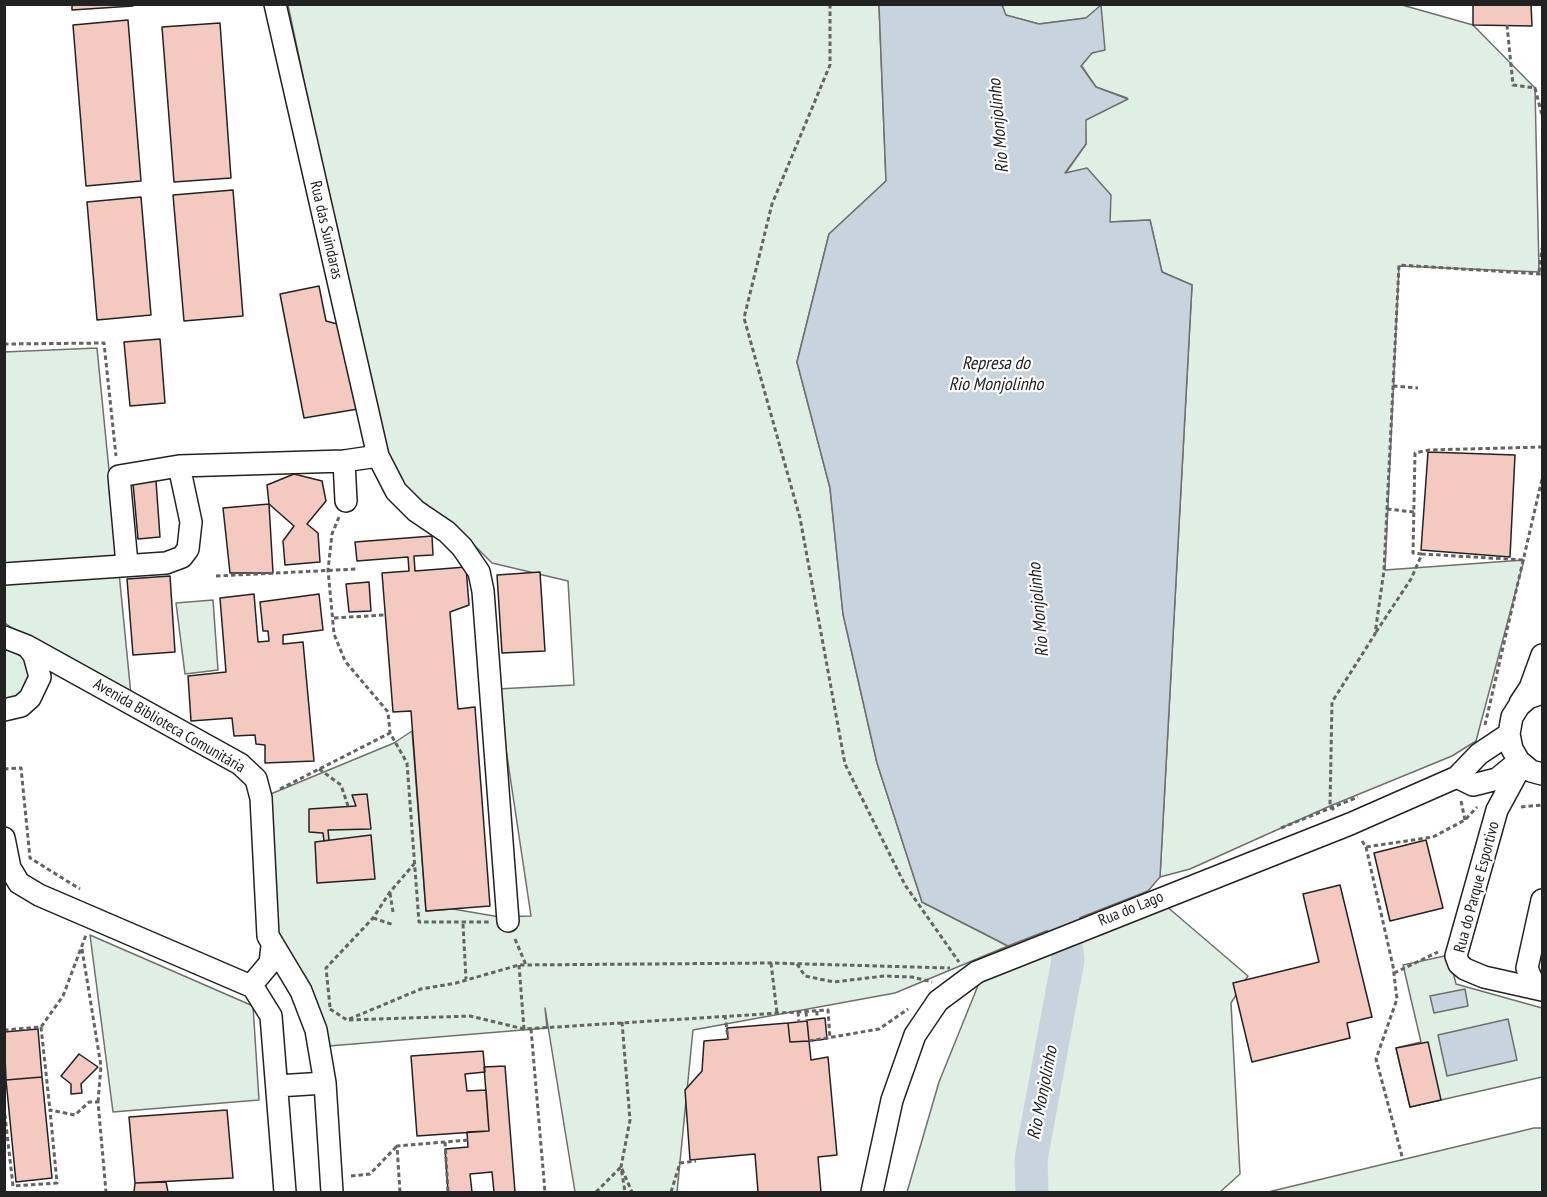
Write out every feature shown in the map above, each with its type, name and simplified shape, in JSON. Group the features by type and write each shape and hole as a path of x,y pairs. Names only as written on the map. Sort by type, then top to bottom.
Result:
{"street":[{"name":"Rua das Suindaras","path":"275,4 378,456 396,491 416,511 455,539 479,572 483,591 508,921"},
{"path":"127,564 119,476 179,466 344,461 378,456"},
{"path":"344,461 346,501"},
{"path":"4,574 166,563 182,557 189,549 191,522 179,466"},
{"name":"Avenida Biblioteca Comunitária","path":"4,637 27,646 240,764 256,779 261,798 268,936 301,991 316,1030 325,1083 332,1185"},
{"path":"4,710 21,706 37,688 39,666 27,646"},
{"path":"1542,655 1530,688 1512,717 1509,734 1512,748 1520,763 1542,774"},
{"path":"1519,706 1528,698 1542,693"},
{"name":"Rua do Lago","path":"872,1192 892,1100 915,1035 939,1001 977,972 1350,824 1457,777 1479,754 1509,734"},
{"path":"1457,777 1473,784 1497,779 1520,763"},
{"name":"Rua do Parque Esportivo","path":"1520,763 1497,810 1456,956 1465,969 1484,977 1542,990"},
{"path":"4,838 10,868 19,883 39,895 90,919 253,987 271,1016 285,1192"},
{"path":"1542,900 1527,968 1534,985 1542,990"},
{"path":"253,987 254,982 270,963 272,946"},
{"path":"277,1086 325,1083"}],"path":[{"path":"831,4 830,65 772,204 744,318 800,518 845,764 905,885 963,968"},
{"path":"1507,25 1513,85 1535,88 1542,115"},
{"path":"1375,634 1384,570 1399,265 1541,273 1542,248"},
{"path":"4,344 104,343 119,476"},
{"path":"1393,386 1418,388"},
{"path":"1524,560 1413,553 1415,453 1429,450 1542,447"},
{"path":"1484,726 1542,479"},
{"path":"346,501 333,534 328,570 334,634 345,661 388,712 390,733 407,763 419,922 463,924 508,921 526,965"},
{"path":"1387,510 1414,512"},
{"path":"1403,1160 1376,1059 1397,999 1394,973 1366,847 1350,824 1330,806 1332,702 1411,579 1422,554"},
{"path":"216,576 356,569"},
{"path":"334,618 385,615"},
{"path":"261,798 390,733"},
{"path":"4,769 21,768 30,858 86,891"},
{"path":"319,769 341,785 348,806"},
{"path":"1366,847 1433,837 1465,820 1478,805 1497,810 1542,805"},
{"path":"330,1009 326,968 373,918 390,892 415,863"},
{"path":"390,892 393,912"},
{"path":"373,918 394,925"},
{"path":"13,1186 57,1183 41,1027 63,996 82,948 90,919"},
{"path":"463,924 466,980"},
{"path":"1394,973 1460,941"},
{"path":"82,948 101,1066 98,1102 106,1192"},
{"path":"348,1020 421,989 466,980 519,965 771,963 953,968"},
{"path":"771,963 777,1014"},
{"path":"797,964 805,976 834,982 912,977 942,984"},
{"path":"519,965 524,1029"},
{"path":"301,991 348,1020 470,1017 524,1029 828,1010 831,1039"},
{"path":"817,1011 818,1018"},
{"path":"798,1012 799,1022"},
{"path":"806,1012 807,1021"},
{"path":"725,1016 728,1039"},
{"path":"622,1022 630,1120 621,1167 625,1192"},
{"path":"4,1030 41,1027"},
{"path":"531,1029 545,1192"},
{"path":"809,1041 879,1029"},
{"path":"50,1110 75,1115 89,1102 98,1102"},
{"path":"4,1107 13,1192"},
{"path":"332,1185 370,1174 397,1146 468,1140"},
{"path":"445,1142 448,1192"},
{"path":"397,1146 400,1192"},
{"path":"671,1192 680,1163 696,1161"},
{"path":"596,1192 621,1167"},
{"path":"621,1167 632,1192"}],"green space":[{"path":"288,5 879,5 886,181 829,234 797,362 830,488 843,614 877,763 922,902 1008,946 895,993 693,1030 677,1192 575,1192 545,1008 547,1028 329,1046 272,946 261,798 394,743 412,731 426,911 453,909 500,917 531,916 497,689 574,685 568,581 492,563 469,540 406,502 375,419"},
{"path":"1002,5 1402,5 1473,25 1535,88 1539,272 1399,266 1385,570 1524,560 1476,741 1452,756 1330,806 1190,869 1160,877 1192,285 1162,272 1150,220 1110,222 1065,174 1086,144 1085,120 1127,98 1096,87 1081,65 1092,53 1101,6 1086,18 1039,24 1005,15"},
{"path":"97,348 131,695 23,636 5,623 4,352"},
{"path":"213,600 218,670 185,674 176,603"},
{"path":"5,650 11,650 23,658 29,670 28,683 21,695 5,701"},
{"path":"1165,905 1248,976 1231,1003 1240,1174 1220,1192 907,1192 939,1082 979,983"},
{"path":"90,935 253,1006 259,1100 113,1112"},
{"path":"1449,955 1456,984 1542,1008 1542,1077 1410,1107 1396,1048 1421,1042 1403,965"},
{"path":"1534,1128 1542,1128 1542,1192 1268,1192"}],"water":[{"name":"Represa do Rio Monjolinho","path":"879,5 1002,5 1006,15 1039,24 1086,18 1101,5 1105,50 1092,53 1081,66 1096,87 1128,99 1086,120 1086,144 1065,173 1087,168 1111,195 1110,222 1150,220 1162,272 1192,285 1160,877 1148,891 1008,946 922,902 877,763 843,614 830,488 797,362 829,234 886,181"},
{"path":"1465,989 1468,1006 1434,1013 1430,996"},
{"path":"1508,1019 1517,1060 1447,1076 1438,1035"}],"building":[{"path":"72,4 133,4 133,6 72,10"},
{"path":"1473,4 1531,4 1532,26 1473,25"},
{"path":"128,20 141,181 86,186 73,25"},
{"path":"220,23 231,178 174,182 162,27"},
{"path":"233,190 243,316 184,321 173,195"},
{"path":"141,197 151,315 97,320 87,202"},
{"path":"319,286 326,321 341,325 358,409 304,418 280,294"},
{"path":"160,339 165,403 130,406 124,342"},
{"path":"1428,452 1515,455 1510,557 1421,550"},
{"path":"294,474 322,481 326,501 307,524 318,533 320,562 285,565 283,541 294,526 269,504 267,485"},
{"path":"156,481 160,537 138,539 133,483"},
{"path":"269,504 273,573 230,573 223,508"},
{"path":"432,536 433,555 414,556 415,571 466,567 469,605 450,612 458,709 475,707 490,906 426,911 411,711 393,712 382,573 409,571 408,557 357,561 355,542"},
{"path":"540,572 545,651 502,653 497,575"},
{"path":"170,576 175,652 133,655 127,579"},
{"path":"369,582 371,611 349,612 346,584"},
{"path":"254,594 258,642 269,641 268,631 263,631 260,602 319,594 323,630 283,635 283,644 303,642 314,761 265,763 265,745 256,744 255,735 234,736 232,718 191,721 188,676 226,672 220,598"},
{"path":"367,794 371,829 328,830 329,840 324,841 323,833 309,832 309,809 356,806 352,795"},
{"path":"371,835 375,879 317,883 315,842"},
{"path":"1426,840 1443,908 1390,921 1374,853"},
{"path":"1340,885 1372,1017 1347,1023 1350,1038 1252,1062 1233,983 1319,962 1303,894"},
{"path":"825,1018 827,1039 809,1041 807,1020"},
{"path":"807,1021 809,1041 790,1042 788,1023"},
{"path":"788,1023 790,1042 809,1041 811,1060 828,1057 837,1155 818,1157 821,1192 758,1192 755,1154 690,1160 685,1090 702,1071 704,1041 728,1039 727,1028"},
{"path":"38,1029 42,1077 6,1080 4,1032"},
{"path":"1428,1042 1441,1100 1410,1107 1396,1048"},
{"path":"483,1051 485,1072 465,1074 467,1091 486,1090 489,1131 417,1136 411,1056"},
{"path":"79,1054 98,1067 81,1084 82,1093 71,1094 71,1084 61,1076"},
{"path":"505,1066 515,1192 494,1192 492,1172 470,1174 472,1192 448,1192 445,1149 468,1147 467,1132 489,1131 484,1067"},
{"path":"42,1077 52,1178 16,1182 6,1080"},
{"path":"227,1110 233,1178 135,1183 129,1117"},
{"path":"166,1182 168,1192 134,1192 135,1183"}],"waterway":[{"name":"Rio Monjolinho","path":"1032,1192 1031,1159 1068,960 1058,880"}]}
